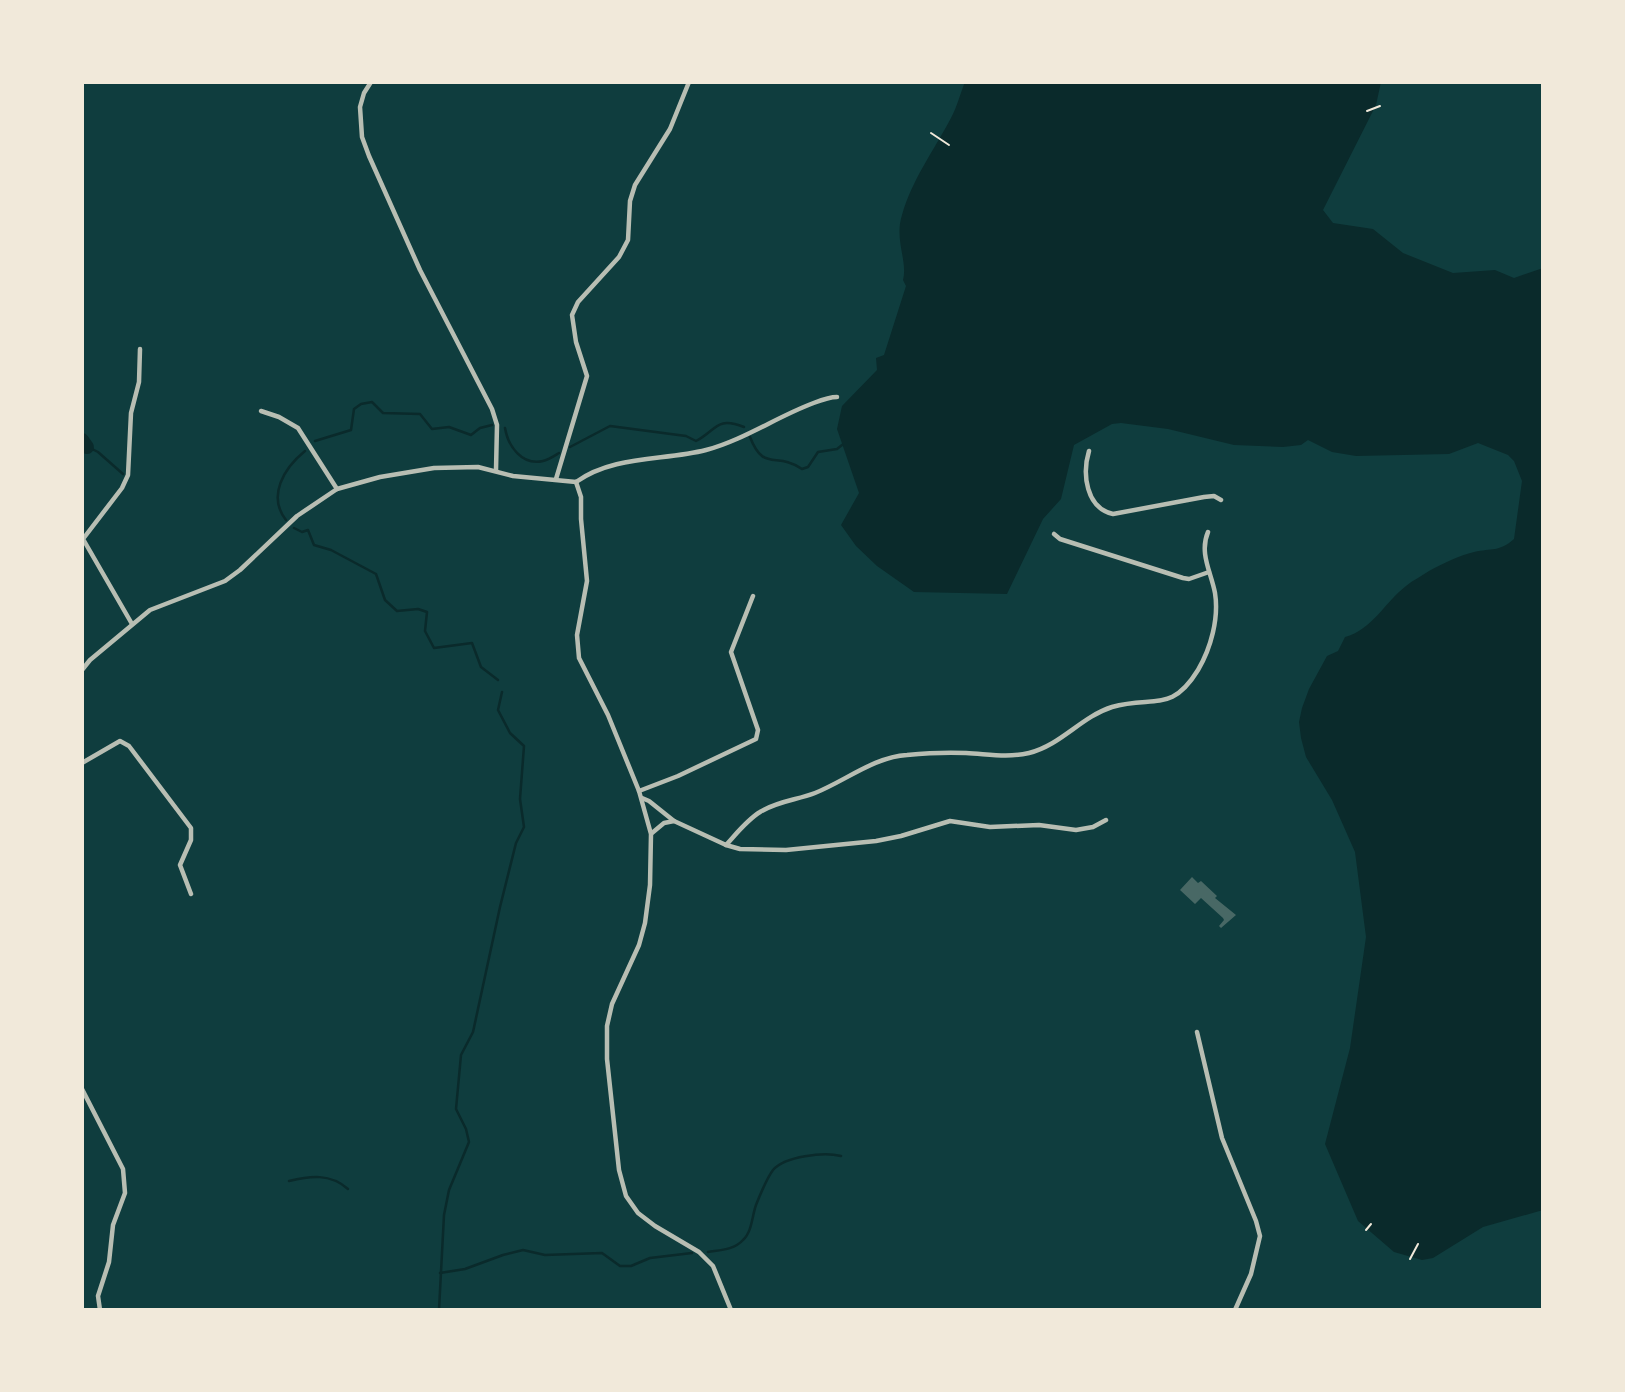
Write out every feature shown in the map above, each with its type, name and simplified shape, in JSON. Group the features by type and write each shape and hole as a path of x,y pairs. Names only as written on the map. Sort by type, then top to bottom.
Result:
{"street":[{"path":"371,82 360,107 362,137 420,270 492,409 497,425 496,470"},
{"path":"556,480 587,376 576,342 572,315 578,302 624,248 628,240 630,201 635,185 670,129 690,82"},
{"path":"132,624 83,539 122,488 128,475 131,412 139,382 140,349"},
{"path":"82,670 90,660 150,610 225,581 297,516 337,489 380,477 434,468 478,467 513,476 576,482 601,469 626,462 709,450 799,409 830,397 837,397"},
{"path":"261,411 298,428 337,489"},
{"path":"1090,451 1086,463 1090,493 1094,503 1107,512 1113,514 1204,497 1214,496 1221,500"},
{"path":"576,482 581,497 587,581 577,635 579,658 608,715 639,791 651,834 650,885 645,923 639,945 612,1004 607,1026 607,1059 619,1170 626,1196 638,1213 699,1252 713,1266 731,1310"},
{"path":"726,845 748,820 761,811 779,802 812,794 893,757 952,752 1009,757 1031,753 1065,737 1095,713 1128,703 1164,701 1176,697 1206,654 1216,614 1215,595 1205,556 1208,532"},
{"path":"1054,534 1183,578 1189,579 1209,572"},
{"path":"639,791 678,776 756,739 758,730 731,652 753,596"},
{"path":"82,763 120,741 129,746 191,828 191,840 180,865 191,894"},
{"path":"641,798 649,801 674,821 740,849 786,850 876,841 950,821 990,827 1039,825 1076,830 1093,827 1106,820"},
{"path":"651,834 664,823 674,821"},
{"path":"1197,1032 1222,1138 1260,1236 1251,1274 1236,1310"},
{"path":"82,1089 123,1169 125,1193 113,1225 109,1262 98,1296 100,1310"}],"path":[{"path":"1367,111 1380,106"},
{"path":"930,133 949,145"},
{"path":"1366,1230 1371,1224"},
{"path":"1410,1259 1418,1244"}],"water":[{"path":"965,82 1381,82 1376,105 1323,210 1333,223 1373,229 1403,253 1453,273 1495,270 1514,278 1543,268 1543,1210 1483,1227 1433,1258 1422,1260 1394,1252 1358,1221 1325,1144 1350,1048 1366,937 1355,852 1332,800 1306,757 1299,722 1309,689 1327,656 1338,651 1345,637 1363,628 1398,592 1429,571 1463,555 1499,548 1514,539 1522,481 1514,461 1508,455 1478,443 1449,454 1356,456 1332,452 1308,440 1301,445 1283,447 1234,445 1168,429 1112,424 1074,445 1061,499 1043,519 1007,594 914,592 877,566 856,546 841,525 859,493 837,429 842,406 877,370 876,358 884,355 906,286 903,280 904,265 899,233 902,215 917,177 953,114"}],"building":[{"path":"1192,877 1198,883 1201,881 1217,896 1215,898 1236,915 1221,928 1219,926 1223,918 1201,898 1195,904 1180,890"}],"waterway":[{"path":"315,441 351,430 354,409 361,404 372,402 383,413 420,414 432,429 449,427 471,435 480,428 492,425"},
{"path":"570,447 610,426 686,436 696,441 722,424 744,427"},
{"path":"505,428 513,448 523,458 535,462 543,461 559,453"},
{"path":"750,437 760,455 785,461 802,469 808,467 818,452 837,449 842,445"},
{"path":"82,440 87,447"},
{"path":"82,444 98,452 123,474"},
{"path":"286,520 278,501 280,483 290,466 305,451"},
{"path":"294,528 302,532 308,530 314,545 331,550 376,574 385,600 397,611 418,609 427,612 425,631 434,648 472,643 481,667 498,680"},
{"path":"439,1310 444,1215 449,1190 469,1142 456,1109 461,1055 473,1032 500,907 516,843 524,827 520,799 524,746 510,733 498,710 502,692"},
{"path":"708,1252 731,1248 746,1237 764,1187 773,1170 779,1165 805,1156 841,1156"},
{"path":"289,1181 312,1177 327,1178 348,1189"},
{"path":"440,1273 465,1269 523,1250 545,1255 602,1253 620,1266 631,1266 650,1258 692,1253"}]}
